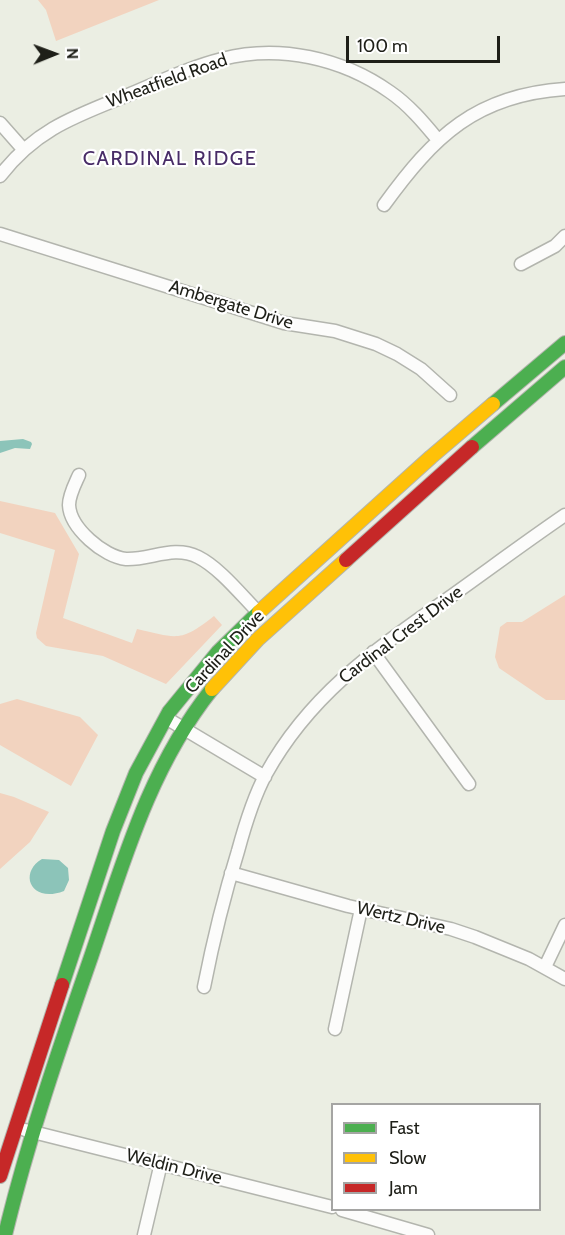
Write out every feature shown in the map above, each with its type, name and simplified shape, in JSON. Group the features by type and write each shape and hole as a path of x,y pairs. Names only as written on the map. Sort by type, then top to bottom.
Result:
{"main road":[{"name":"Cardinal Drive","path":"0,1176 119,816 136,773 166,717 194,678 259,613 430,457 565,343"},
{"name":"Cardinal Drive","path":"5,1235 32,1132 139,815 154,779 183,728 214,686 255,642 441,473 565,367"}],"street":[{"name":"Wheatfield Road","path":"0,176 23,149 35,139 80,114 203,64 249,54 272,53 313,58 358,74 391,93 424,123 438,140"},
{"path":"384,205 417,161 457,123 498,102 539,91 565,89"},
{"path":"0,123 23,149"},
{"name":"Ambergate Drive","path":"0,234 284,323 335,331 376,344 421,369 450,395"},
{"path":"521,264 555,246 565,236"},
{"path":"79,475 69,500 71,514 84,535 110,555 123,559 137,559 173,552 198,557 213,568 259,613"},
{"name":"Cardinal Crest Drive","path":"204,987 213,940 252,807 265,777 287,741 306,716 333,687 373,652 565,515"},
{"path":"373,652 469,784"},
{"path":"166,717 265,777"},
{"name":"Wertz Drive","path":"231,873 361,909 467,934 506,948 565,979"},
{"path":"335,1029 361,909"},
{"path":"545,967 565,925"},
{"name":"Weldin Drive","path":"15,1127 331,1206"},
{"path":"144,1235 161,1163"},
{"path":"349,1211 428,1235"}],"shaded area":[{"path":"38,0 159,0 56,41 46,10"},
{"path":"0,501 55,513 79,554 63,618 132,643 137,629 161,635 178,636 193,631 214,616 222,625 166,684 103,656 46,646 37,638 36,633 55,550 0,533"},
{"path":"565,595 565,700 546,700 499,668 495,657 500,627 507,622 522,622"},
{"path":"17,699 80,717 98,735 71,786 0,745 0,704"},
{"path":"0,793 49,812 30,842 0,869"}],"water":[{"path":"23,439 31,442 30,449 15,448 0,453 0,441"},
{"path":"42,859 59,860 68,868 69,880 64,891 53,894 43,893 32,885 31,872"}],"traffic: fast":[{"path":"493,404 565,343"},
{"path":"472,447 565,367"},
{"path":"62,985 113,831 136,773 169,712 218,652 259,612"},
{"path":"5,1235 24,1164 67,1026 140,817 171,751 190,719 212,689"}],"traffic: slow":[{"path":"259,612 493,404"},
{"path":"212,689 258,639 346,560"}],"traffic: jam":[{"path":"346,560 472,447"},
{"path":"0,1176 62,985"}],"district":[{"name":"CARDINAL RIDGE","path":"170,159"}]}
